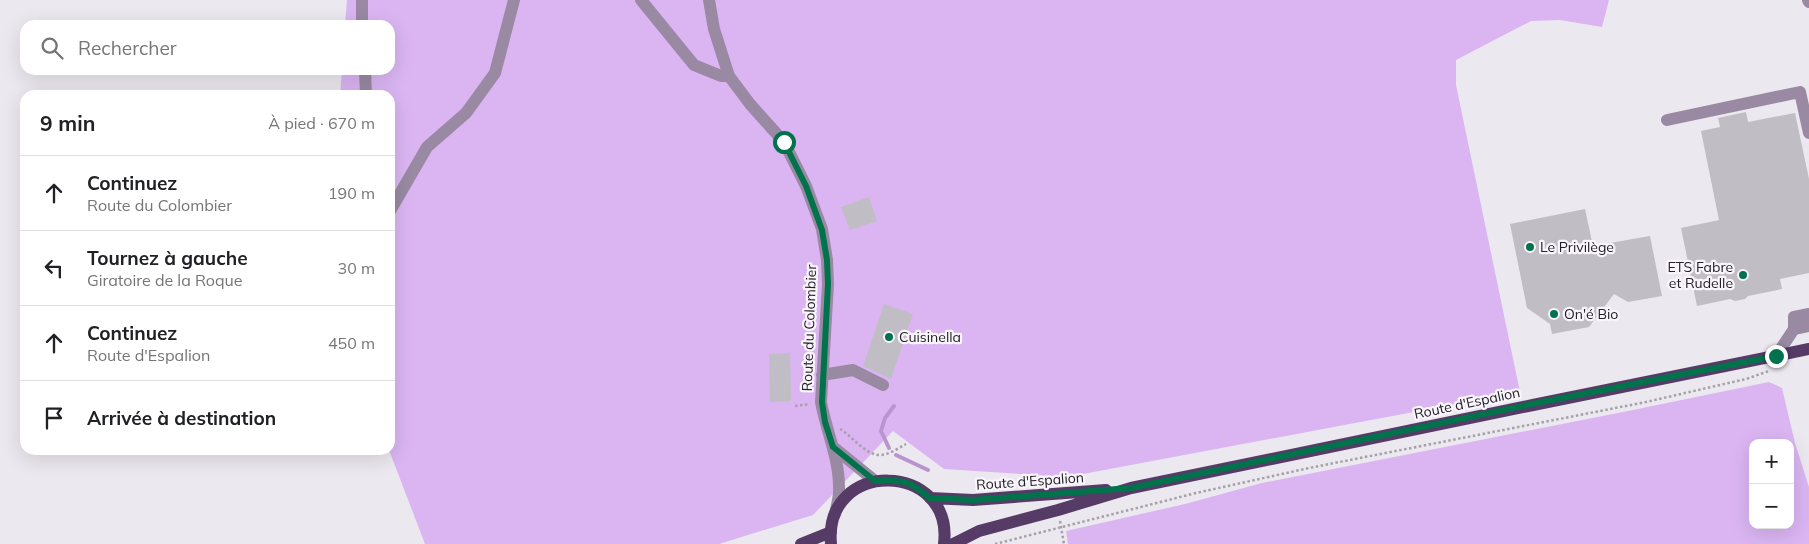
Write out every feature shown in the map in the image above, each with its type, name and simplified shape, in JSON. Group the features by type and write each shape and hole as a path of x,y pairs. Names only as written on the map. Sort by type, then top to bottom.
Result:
{"main road":[{"name":"Route d'Espalion","path":"953,544 979,531 1131,488 1532,404 1809,350"},
{"path":"801,544 831,538 835,514 847,496 865,484 885,480 905,482 930,498 941,517 944,527 944,544"},
{"name":"Route d'Espalion","path":"930,498 973,500 1131,488"}],"street":[{"path":"362,0 362,20"},
{"path":"395,202 427,147 466,113 495,73 514,0"},
{"path":"641,0 694,64 721,76 729,76"},
{"name":"Route du Colombier","path":"709,0 714,29 729,76 750,104 784,142 806,186 822,230 827,260 828,284 822,402 825,422 833,447 839,487 835,514"},
{"path":"365,75 366,90"},
{"path":"1667,120 1800,92 1809,133"},
{"path":"1776,356 1794,323 1809,314"},
{"path":"1794,323 1809,326"},
{"path":"822,375 853,370 883,385"},
{"path":"833,447 875,481"}],"path":[{"path":"995,544 1309,468 1646,402 1746,379 1774,369"},
{"path":"825,422 847,433 867,450 879,455 906,444"},
{"path":"1058,510 1064,544"}],"shaded area":[{"path":"347,0 1609,0 1602,27 1560,20 1531,21 1456,60 1456,85 1520,392 1067,477 944,469 893,431 813,515 719,544 425,544 391,455 395,455 395,90 340,90 342,75 395,75 395,20 345,20"},
{"path":"1769,382 1782,388 1795,443 1809,487 1809,544 1068,544 1066,531 1185,504 1262,483"}],"building":[{"path":"1746,112 1748,122 1795,113 1809,179 1809,273 1780,279 1782,289 1748,296 1745,299 1735,301 1730,299 1697,306 1681,228 1719,220 1701,131 1720,127 1718,118"},
{"path":"869,197 877,221 850,230 841,207"},
{"path":"1585,209 1593,246 1650,236 1662,296 1628,302 1614,294 1589,327 1552,334 1550,324 1527,308 1510,224"},
{"name":"Cuisinella","path":"884,304 913,314 891,379 863,366"},
{"path":"790,353 791,401 770,402 769,354"}],"waterway":[{"path":"889,448 881,431 885,418 894,406"},
{"path":"896,455 928,470"}],"place":[{"name":"Le Privilège","path":"1530,247"},
{"name":"ETS Fabre et Rudelle","path":"1743,275"},
{"name":"On'é Bio","path":"1554,314"},
{"name":"Cuisinella","path":"889,337"}],"route":[{"path":"784,142 806,186 822,230 827,260 828,284 822,402 825,422 833,447 875,481 895,480 905,482 930,498 973,500 1131,488 1532,404 1776,356"}]}
